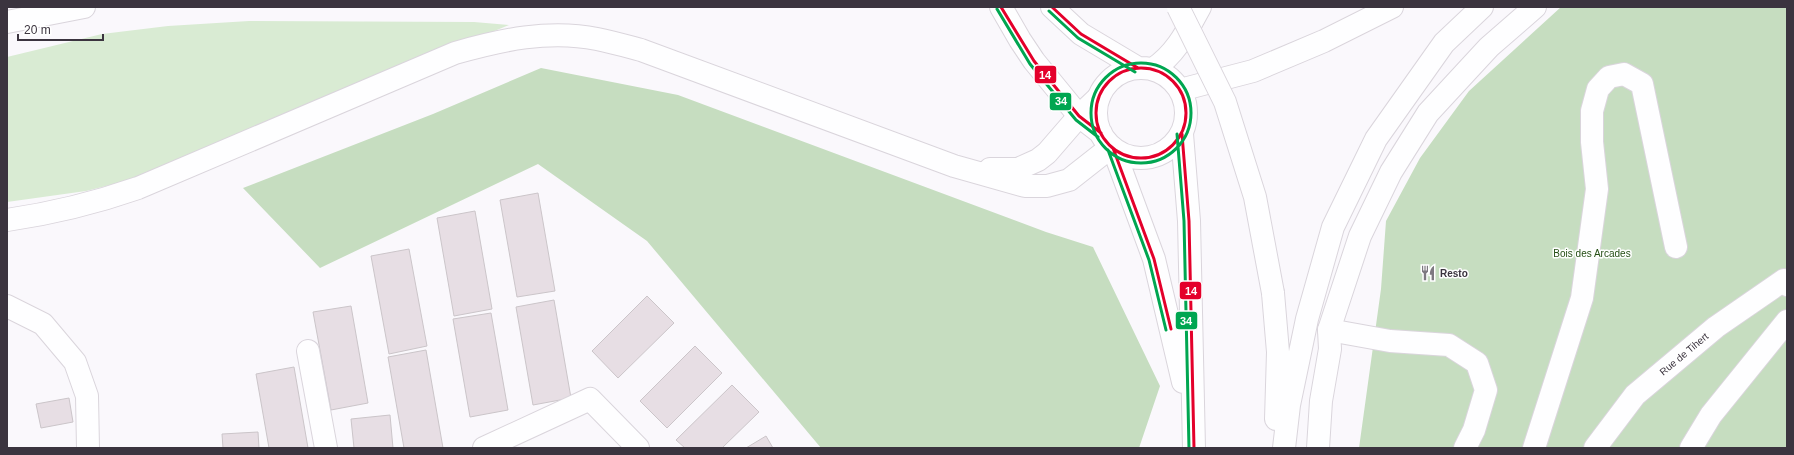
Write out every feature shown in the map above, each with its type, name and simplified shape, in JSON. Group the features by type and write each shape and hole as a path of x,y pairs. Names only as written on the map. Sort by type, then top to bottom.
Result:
{"main road":[{"path":"11,23 84,7"},
{"path":"1001,7 1020,40 1079,116 1108,143 1131,157 1150,158 1163,153 1174,145 1182,134"},
{"path":"1052,7 1081,34 1145,69 1164,73 1173,80 1180,90 1186,104 1186,119 1182,134 1190,228 1194,448"},
{"path":"1178,7 1225,102 1255,197 1272,293 1278,352 1275,448"},
{"path":"1193,423 1154,259 1108,143 1097,121 1096,109 1099,97 1105,86 1114,77 1125,71 1145,69 1165,61 1179,45 1200,7"},
{"path":"1180,90 1253,71 1324,41 1392,7"},
{"path":"1284,448 1289,405 1307,318 1333,227 1376,138 1444,43 1482,7"},
{"path":"1318,448 1321,401 1330,349 1329,330 1360,236 1391,172 1428,113 1489,47 1535,7"},
{"path":"7,220 51,214 96,203 138,188 455,53 501,40 548,35 595,38 641,50 954,166 1025,186 1047,186 1069,180 1108,143"},
{"path":"1534,448 1582,298 1597,189 1592,142 1592,112 1598,89 1609,77 1624,74 1642,84 1676,247"},
{"path":"954,166 1008,170 1029,166 1047,153 1079,116 1099,97"},
{"name":"Rue de Tihert","path":"1595,448 1635,395 1716,327 1784,280 1787,285"},
{"path":"7,306 43,324 75,362 87,396 88,448"},
{"path":"1691,448 1710,415 1787,320"},
{"path":"1329,330 1390,341 1449,345 1477,363 1486,390 1474,430 1465,448"},
{"path":"308,351 326,448"},
{"path":"484,448 590,399 638,448"}],"green space":[{"name":"Bois des Arcades","path":"1561,7 1787,7 1787,448 1359,448 1381,289 1386,221 1420,158 1469,91"},
{"path":"249,21 474,22 509,25 138,178 86,191 7,202 7,57 102,34 168,26"},
{"path":"541,68 678,95 1046,232 1093,247 1160,386 1139,448 821,448 647,241 538,164 320,268 243,188 433,114"}],"building":[{"path":"538,193 555,291 517,297 500,200"},
{"path":"475,211 492,309 454,316 437,218"},
{"path":"409,249 427,346 389,354 371,256"},
{"path":"647,296 674,323 618,378 592,351"},
{"path":"554,300 571,398 533,405 516,307"},
{"path":"351,306 368,403 331,410 313,312"},
{"path":"491,313 508,410 470,417 453,319"},
{"path":"695,346 722,373 667,428 640,401"},
{"path":"426,350 443,448 404,448 388,357"},
{"path":"294,367 308,448 269,448 256,374"},
{"path":"732,385 759,412 722,448 685,448 676,440"},
{"path":"69,398 73,422 41,428 36,404"},
{"path":"390,415 393,448 354,448 351,419"},
{"path":"258,432 259,448 223,448 222,434"},
{"path":"766,436 773,448 746,448"}],"transit line":[{"name":"14","path":"1001,7 1034,61 1079,116 1101,133"},
{"name":"14","path":"1052,7 1081,34 1138,68"},
{"name":"34","path":"997,9 1030,64 1076,120 1098,137"},
{"name":"34","path":"1049,11 1078,38 1135,72"},
{"name":"34","path":"1141,63 1151,64 1169,71 1183,85 1190,103 1191,113 1190,123 1183,141 1169,155 1151,162 1141,163 1131,162 1113,155 1099,141 1092,123 1091,113 1092,103 1099,85 1113,71 1131,64 1141,63"},
{"name":"14","path":"1141,68 1158,71 1173,81 1183,96 1186,113 1183,130 1173,145 1158,155 1141,158 1124,155 1109,145 1099,130 1096,113 1099,96 1109,81 1124,71 1141,68"},
{"name":"34","path":"1177,134 1184,221 1189,448"},
{"name":"14","path":"1182,134 1189,221 1194,448"},
{"name":"14","path":"1113,148 1154,259 1171,329"},
{"name":"34","path":"1108,150 1149,260 1166,330"}],"place":[{"name":"Resto","path":"1428,273"}]}
